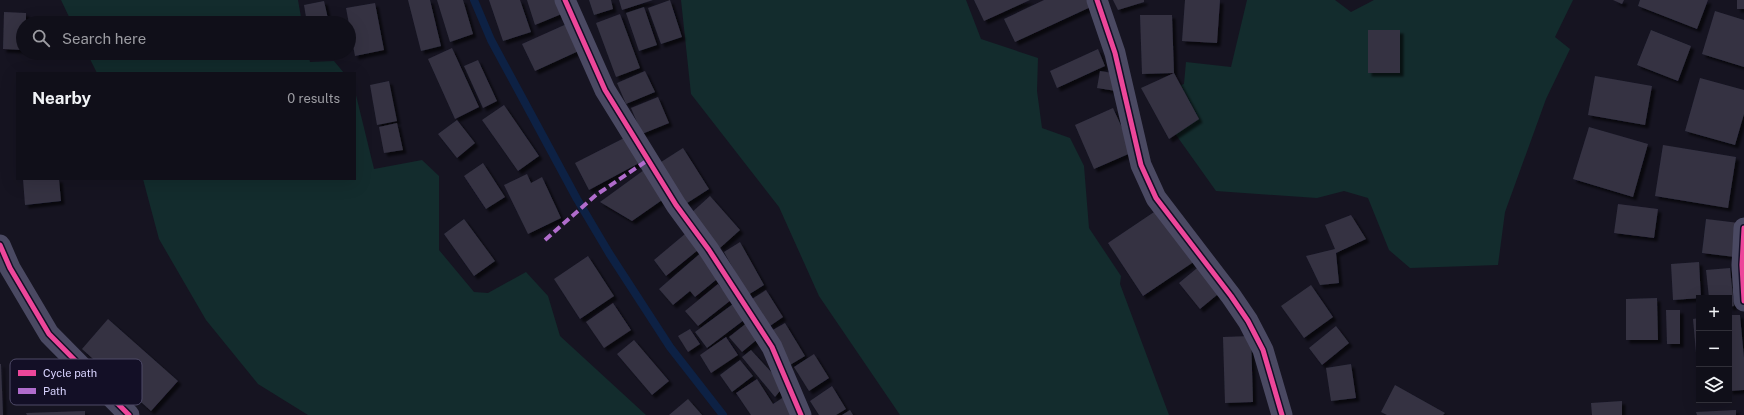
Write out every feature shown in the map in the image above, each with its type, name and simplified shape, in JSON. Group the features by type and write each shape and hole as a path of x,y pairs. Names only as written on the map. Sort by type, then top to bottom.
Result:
{"street":[{"path":"565,0 605,90 676,205 709,250 772,347 801,415"},
{"path":"1097,0 1115,53 1141,165 1156,198 1231,296 1248,321 1263,350 1282,415"},
{"path":"1744,228 1742,265 1744,301"},
{"path":"0,245 10,268 49,334 74,359"},
{"path":"119,405 129,415"}],"green space":[{"path":"61,0 298,0 301,16 69,16"},
{"path":"681,0 966,0 981,39 1038,58 1037,91 1042,128 1070,138 1084,166 1089,228 1121,276 1120,284 1169,415 900,415 819,296 779,207 691,94"},
{"path":"1247,0 1335,0 1351,12 1374,0 1573,0 1555,37 1570,49 1546,99 1505,212 1498,265 1410,268 1389,250 1368,198 1344,191 1317,198 1216,191 1149,97 1184,84 1186,62 1231,67"},
{"path":"90,60 334,61 343,72 96,72"},
{"path":"356,95 374,169 422,160 439,176 439,250 474,292 488,293 526,272 548,296 560,336 646,415 308,415 258,384 206,320 159,239 143,180 356,180"}],"building":[{"path":"408,0 430,0 441,46 421,51"},
{"path":"437,0 463,0 473,34 450,42"},
{"path":"489,0 520,0 531,32 503,41"},
{"path":"527,0 560,0 564,13 535,25"},
{"path":"589,0 611,0 613,9 594,15"},
{"path":"619,0 653,0 622,10"},
{"path":"670,0 682,37 661,44 648,8"},
{"path":"974,0 1030,0 984,21"},
{"path":"1044,0 1092,0 1095,5 1015,42 1004,19"},
{"path":"1113,0 1144,0 1144,2 1118,10"},
{"path":"1185,0 1220,0 1217,43 1182,41"},
{"path":"1613,0 1624,0 1622,4"},
{"path":"1640,0 1708,0 1697,29 1638,6"},
{"path":"1737,0 1744,0 1744,9 1737,9"},
{"path":"324,1 327,16 306,16 304,5"},
{"path":"375,3 384,50 356,56 356,16 348,16 346,8"},
{"path":"644,7 657,45 639,51 626,13"},
{"path":"1715,11 1744,20 1744,67 1702,54"},
{"path":"4,12 26,13 26,16 16,16 16,50 3,49"},
{"path":"620,14 640,68 616,77 596,23"},
{"path":"1140,15 1172,15 1174,73 1142,74"},
{"path":"571,22 583,49 535,71 522,44"},
{"path":"1368,30 1400,30 1400,73 1368,73"},
{"path":"1651,30 1691,46 1678,81 1637,65"},
{"path":"452,48 479,107 455,119 428,59"},
{"path":"1098,49 1105,66 1057,88 1050,71"},
{"path":"478,60 497,101 483,108 464,66"},
{"path":"645,71 655,92 626,104 617,83"},
{"path":"1100,71 1119,74 1116,91 1097,88"},
{"path":"1174,73 1199,119 1169,139 1141,88"},
{"path":"1595,76 1652,86 1645,125 1588,115"},
{"path":"1700,78 1744,90 1744,114 1735,145 1685,131"},
{"path":"389,81 397,121 377,125 370,85"},
{"path":"658,97 669,123 642,134 631,108"},
{"path":"504,105 539,156 518,171 482,120"},
{"path":"1113,108 1133,152 1094,169 1075,125"},
{"path":"457,120 475,143 457,158 438,134"},
{"path":"397,123 403,150 384,153 379,127"},
{"path":"1589,127 1648,144 1633,197 1573,179"},
{"path":"628,136 641,162 589,190 575,163"},
{"path":"1663,145 1736,157 1728,208 1655,196"},
{"path":"683,148 709,189 684,205 658,164"},
{"path":"483,163 505,197 486,209 464,176"},
{"path":"644,170 665,198 632,221 600,202"},
{"path":"527,174 531,183 542,177 561,218 528,234 504,185"},
{"path":"23,180 59,180 61,201 25,205"},
{"path":"710,196 740,230 720,248 690,214"},
{"path":"1618,204 1658,209 1654,238 1614,233"},
{"path":"1160,208 1195,261 1143,296 1108,243"},
{"path":"1351,215 1366,239 1336,253 1339,283 1320,285 1306,256 1335,249 1325,225"},
{"path":"464,219 495,261 474,276 444,234"},
{"path":"1706,219 1739,223 1735,257 1702,253"},
{"path":"685,234 698,250 666,276 654,260"},
{"path":"740,242 764,285 748,295 724,252"},
{"path":"703,251 722,275 695,297 690,291 673,305 659,289"},
{"path":"588,256 614,296 580,319 554,279"},
{"path":"1699,262 1701,295 1696,295 1696,298 1673,300 1671,264"},
{"path":"1202,264 1223,290 1200,309 1179,283"},
{"path":"1730,268 1734,306 1732,306 1732,295 1709,295 1706,270"},
{"path":"718,284 731,300 698,326 685,311"},
{"path":"1311,285 1333,317 1304,338 1281,306"},
{"path":"766,290 783,317 770,326 752,299"},
{"path":"1657,298 1658,340 1626,340 1626,299"},
{"path":"613,303 631,330 604,348 586,322"},
{"path":"733,304 744,320 707,348 695,332"},
{"path":"1666,310 1680,310 1680,344 1667,344"},
{"path":"1732,315 1740,315 1744,358 1744,390 1732,391"},
{"path":"1696,318 1696,353 1693,319"},
{"path":"108,319 178,381 151,411 142,403 142,359 93,359 82,349"},
{"path":"748,322 760,337 742,352 729,337"},
{"path":"785,323 805,356 790,365 771,331"},
{"path":"1336,326 1349,343 1322,365 1309,348"},
{"path":"690,329 700,344 688,352 678,336"},
{"path":"1251,336 1253,402 1225,403 1223,337"},
{"path":"726,337 738,355 711,373 700,355"},
{"path":"634,340 669,381 652,395 617,354"},
{"path":"751,350 784,386 775,397 742,357"},
{"path":"814,354 829,378 809,391 794,367"},
{"path":"740,360 753,376 732,392 720,375"},
{"path":"1,364 3,415 0,415"},
{"path":"1351,364 1356,398 1331,401 1326,368"},
{"path":"757,379 773,404 784,397 795,415 751,415 736,393"},
{"path":"1395,385 1445,413 1443,415 1387,415 1381,412"},
{"path":"832,386 846,409 836,415 819,415 810,401"},
{"path":"688,399 702,415 669,415"},
{"path":"1622,401 1622,415 1592,415 1591,403"},
{"path":"850,410 853,415 842,415"},
{"path":"1736,410 1736,415 1697,415 1696,412"},
{"path":"85,411 85,415 27,415 26,413"}],"waterway":[{"path":"474,0 491,40 577,199 609,253 670,347 723,415"}],"marked path":[{"path":"545,240 596,195 648,160"}],"cycle path":[{"path":"565,0 605,90 676,205 709,250 772,347 801,415"},
{"path":"1097,0 1115,53 1141,165 1156,198 1231,296 1248,321 1263,350 1282,415"},
{"path":"1744,228 1742,265 1744,301"},
{"path":"0,245 10,268 49,334 74,359"},
{"path":"119,405 129,415"}]}
